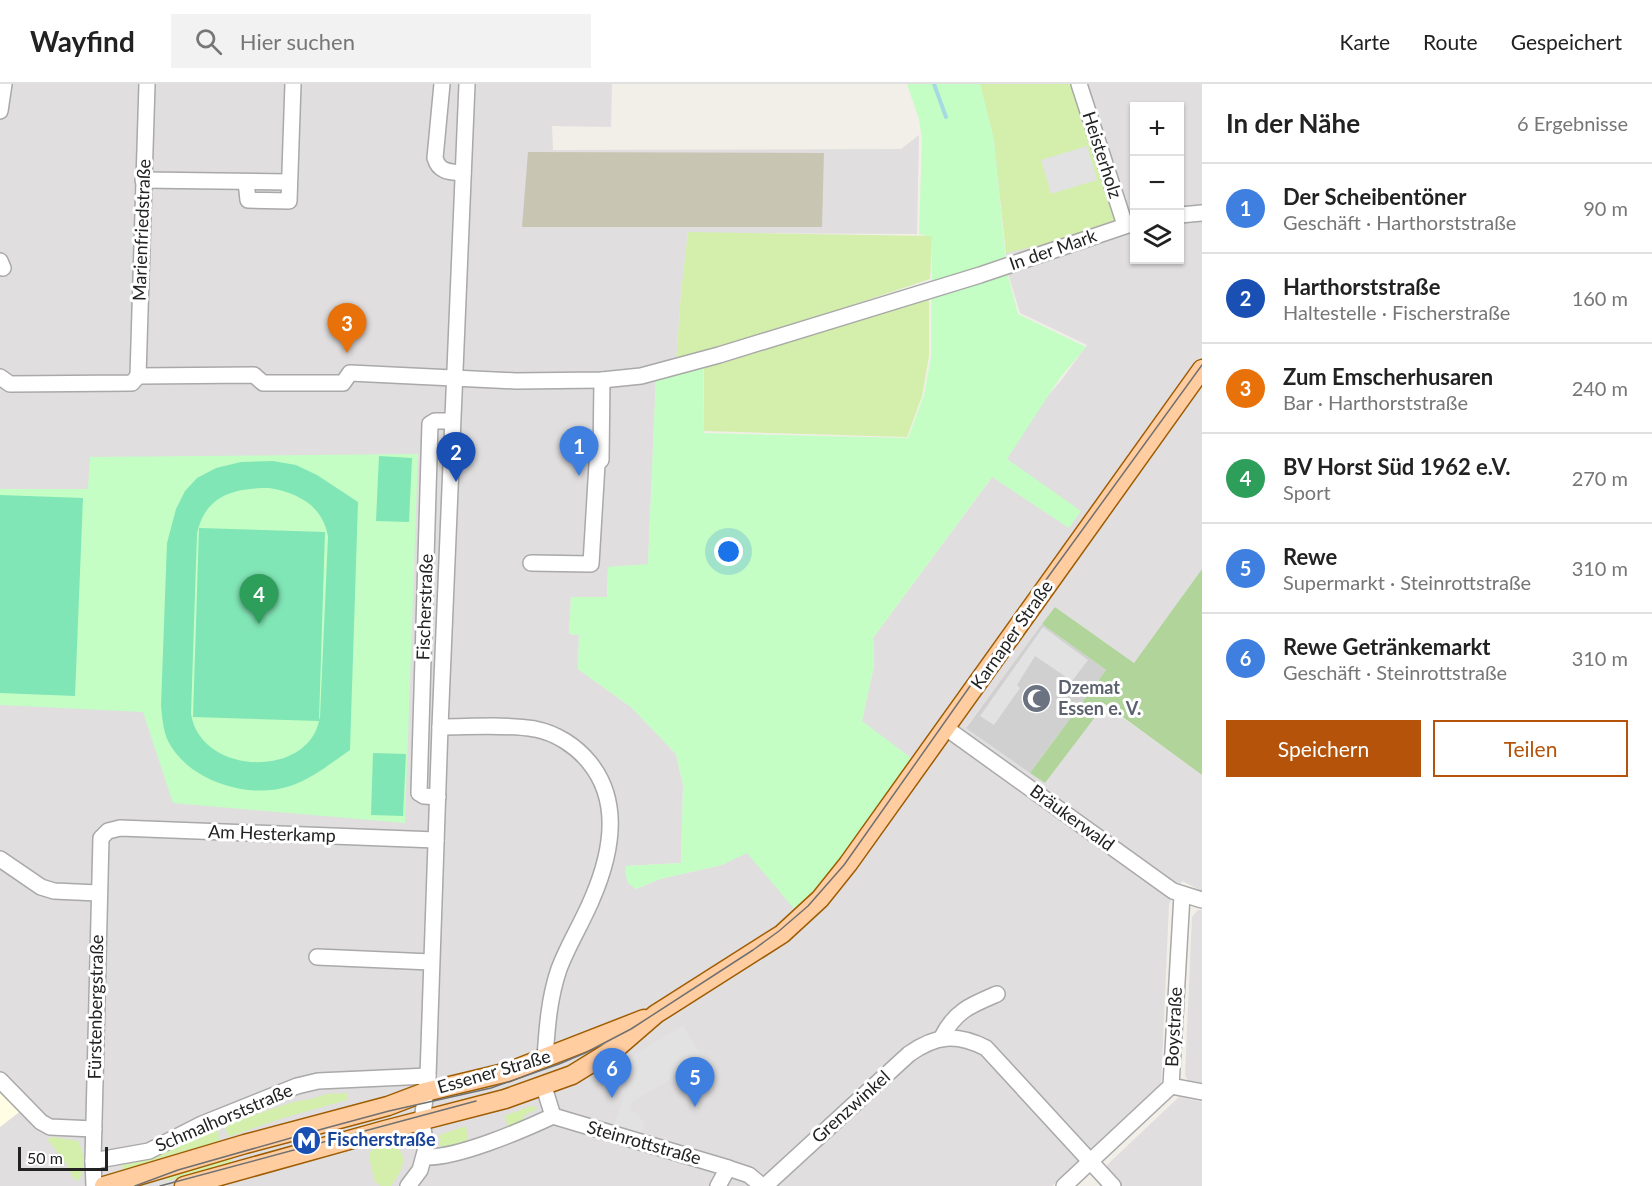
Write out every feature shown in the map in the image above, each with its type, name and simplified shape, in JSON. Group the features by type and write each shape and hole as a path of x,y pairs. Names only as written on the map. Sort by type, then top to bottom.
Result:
{"main road":[{"name":"Karnaper Straße","path":"820,899 849,864 1202,369"},
{"name":"Essener Straße","path":"422,1121 544,1087 572,1075 619,1046 656,1014 782,934 820,899"},
{"name":"Essener Straße","path":"427,1084 508,1072 656,1014"},
{"name":"Schmalhorststraße","path":"104,1186 245,1143 388,1106 427,1084"},
{"path":"184,1186 422,1121"}],"street":[{"path":"0,111 4,84"},
{"name":"Marienfriedstraße","path":"138,376 147,84"},
{"path":"143,180 246,182 248,200 289,201 293,84"},
{"name":"Fischerstraße","path":"427,1084 467,84 442,84 435,158 437,166 444,171 463,173"},
{"name":"Heisterholz","path":"1079,84 1130,224"},
{"path":"1184,215 1202,213"},
{"name":"In der Mark","path":"138,376 254,375 263,383 343,383 350,373 516,381 602,380 641,376 972,277 1130,224"},
{"path":"0,378 10,384 132,383 138,376"},
{"path":"531,563 591,564 597,464 601,460 602,380"},
{"name":"Fischerstraße","path":"438,797 424,796 419,793 430,424 435,421 452,421"},
{"path":"440,727 525,729 550,733 565,741 587,759 602,782 608,797 611,828 603,868 592,901 553,987 545,1058"},
{"name":"Bräukerwald","path":"946,728 1173,891 1202,900"},
{"name":"Am Hesterkamp","path":"108,831 120,828 436,840"},
{"name":"Fürstenbergstraße","path":"94,1186 101,838 108,831"},
{"path":"0,859 41,887 54,891 99,893"},
{"name":"Boystraße","path":"1064,1186 1171,1086 1182,895"},
{"path":"317,957 431,962"},
{"name":"Grenzwinkel","path":"763,1186 909,1054 922,1045 942,1037 948,1025 961,1011 997,994"},
{"path":"942,1037 960,1038 986,1048 1113,1186"},
{"path":"0,1080 40,1122 50,1127 94,1129"},
{"name":"Schmalhorststraße","path":"93,1161 149,1151 202,1124 297,1086 318,1081 427,1084"},
{"name":"Essener Straße","path":"408,1186 420,1170 426,1148 422,1121 427,1084"},
{"path":"1171,1086 1202,1092"},
{"path":"424,1157 449,1155 519,1131 553,1116 544,1087"},
{"name":"Steinrottstraße","path":"553,1116 728,1168 749,1176 763,1186"},
{"path":"718,1186 728,1168"}],"shaded area":[{"path":"0,84 612,84 611,127 552,126 553,150 901,149 919,135 917,234 688,233 676,364 656,376 648,565 608,567 607,597 571,597 569,634 579,635 578,669 631,707 676,754 683,785 681,863 626,866 636,889 660,879 722,865 747,852 862,721 874,666 873,638 990,480 1027,421 1087,345 1020,313 1007,270 992,133 980,84 1202,84 1202,569 1134,663 1055,607 966,727 1045,783 1104,704 1202,775 1202,891 1182,881 1169,904 1161,1086 1052,1186 0,1186"},
{"path":"1087,146 1097,180 1051,194 1041,160"},
{"path":"528,152 824,153 822,227 522,227"},
{"path":"1042,624 1106,670 1030,773 966,728"},
{"path":"1043,627 1088,660 1072,681 1035,656 1017,685 1020,688 994,725 980,716"},
{"path":"1198,910 1202,910 1202,1083 1188,1080 1185,1075 1192,917"},
{"path":"683,1025 704,1060 632,1102 630,1108 645,1122 642,1134 614,1125 624,1096 608,1071"},
{"path":"0,1085 22,1110 0,1127"},
{"path":"1179,1097 1202,1102 1202,1186 1121,1186 1107,1170 1107,1165"}],"green space":[{"path":"907,84 980,84 994,139 1007,272 1018,314 1086,347 1059,379 1007,459 1081,511 1069,528 992,477 873,638 874,666 862,721 919,764 801,917 747,853 722,865 660,879 636,889 628,883 626,866 681,863 683,785 676,754 631,707 578,669 579,635 569,634 571,597 607,597 608,567 648,564 656,376 703,364 704,433 908,438 924,395 931,357 932,237 919,234 922,140 919,119"},
{"path":"980,84 1079,84 1125,225 1006,253 994,139"},
{"path":"688,232 932,236 930,279 676,364"},
{"path":"929,294 929,356 922,396 907,437 704,431 704,365"},
{"path":"418,454 405,823 173,803 143,712 0,705 0,489 88,489 90,457"},
{"path":"379,456 412,458 409,522 376,521"},
{"path":"273,461 296,465 317,475 358,502 350,750 306,779 274,790 256,790 221,784 190,767 177,755 168,741 161,705 167,543 176,509 185,491 197,478 216,468 241,462","holes":["256,488 280,490 307,502 320,516 328,536 319,720 325,532 199,528 193,717 319,721 310,740 295,753 276,760 254,762 233,758 214,749 199,734 191,714 197,534 201,521 207,510 223,496"]},
{"path":"0,495 83,498 75,696 0,693"},
{"path":"1202,569 1202,775 1105,704 1045,783 1030,773 1106,670 1042,624 1055,607 1134,663"},
{"path":"373,753 406,754 403,816 371,815"},
{"path":"348,1093 347,1100 283,1118 228,1137 224,1121 233,1116 245,1118 293,1102 327,1094"},
{"path":"531,1106 537,1109 523,1116 525,1121 509,1127 504,1116"},
{"path":"218,1126 219,1141 123,1170 120,1161 155,1153"},
{"path":"466,1126 468,1141 452,1147 443,1148 440,1145 439,1136"},
{"path":"54,1137 78,1141 84,1161 83,1172 78,1181 73,1178 66,1163 47,1139"},
{"path":"390,1145 401,1153 403,1163 391,1186 381,1186 375,1182 369,1158 371,1150"},
{"path":"231,1157 232,1163 167,1181 165,1179 186,1170"}],"waterway":[{"path":"934,84 946,117"}],"tram line":[{"path":"135,1186 178,1170 326,1128 491,1088 559,1064 631,1029 779,931 808,906 844,865 1011,628 1202,365"},
{"path":"160,1186 476,1101"}],"place":[{"name":"Zum Emscherhusaren","path":"347,353"},
{"name":"Der Scheibentöner","path":"579,476"},
{"name":"Harthorststraße","path":"456,482"},
{"name":"BV Horst Süd 1962 e.V.","path":"259,624"},
{"name":"Dzemat Essen e. V.","path":"1037,698"},
{"name":"Rewe Getränkemarkt","path":"612,1098"},
{"name":"Rewe","path":"695,1107"},
{"name":"Fischerstraße","path":"306,1140"}]}
